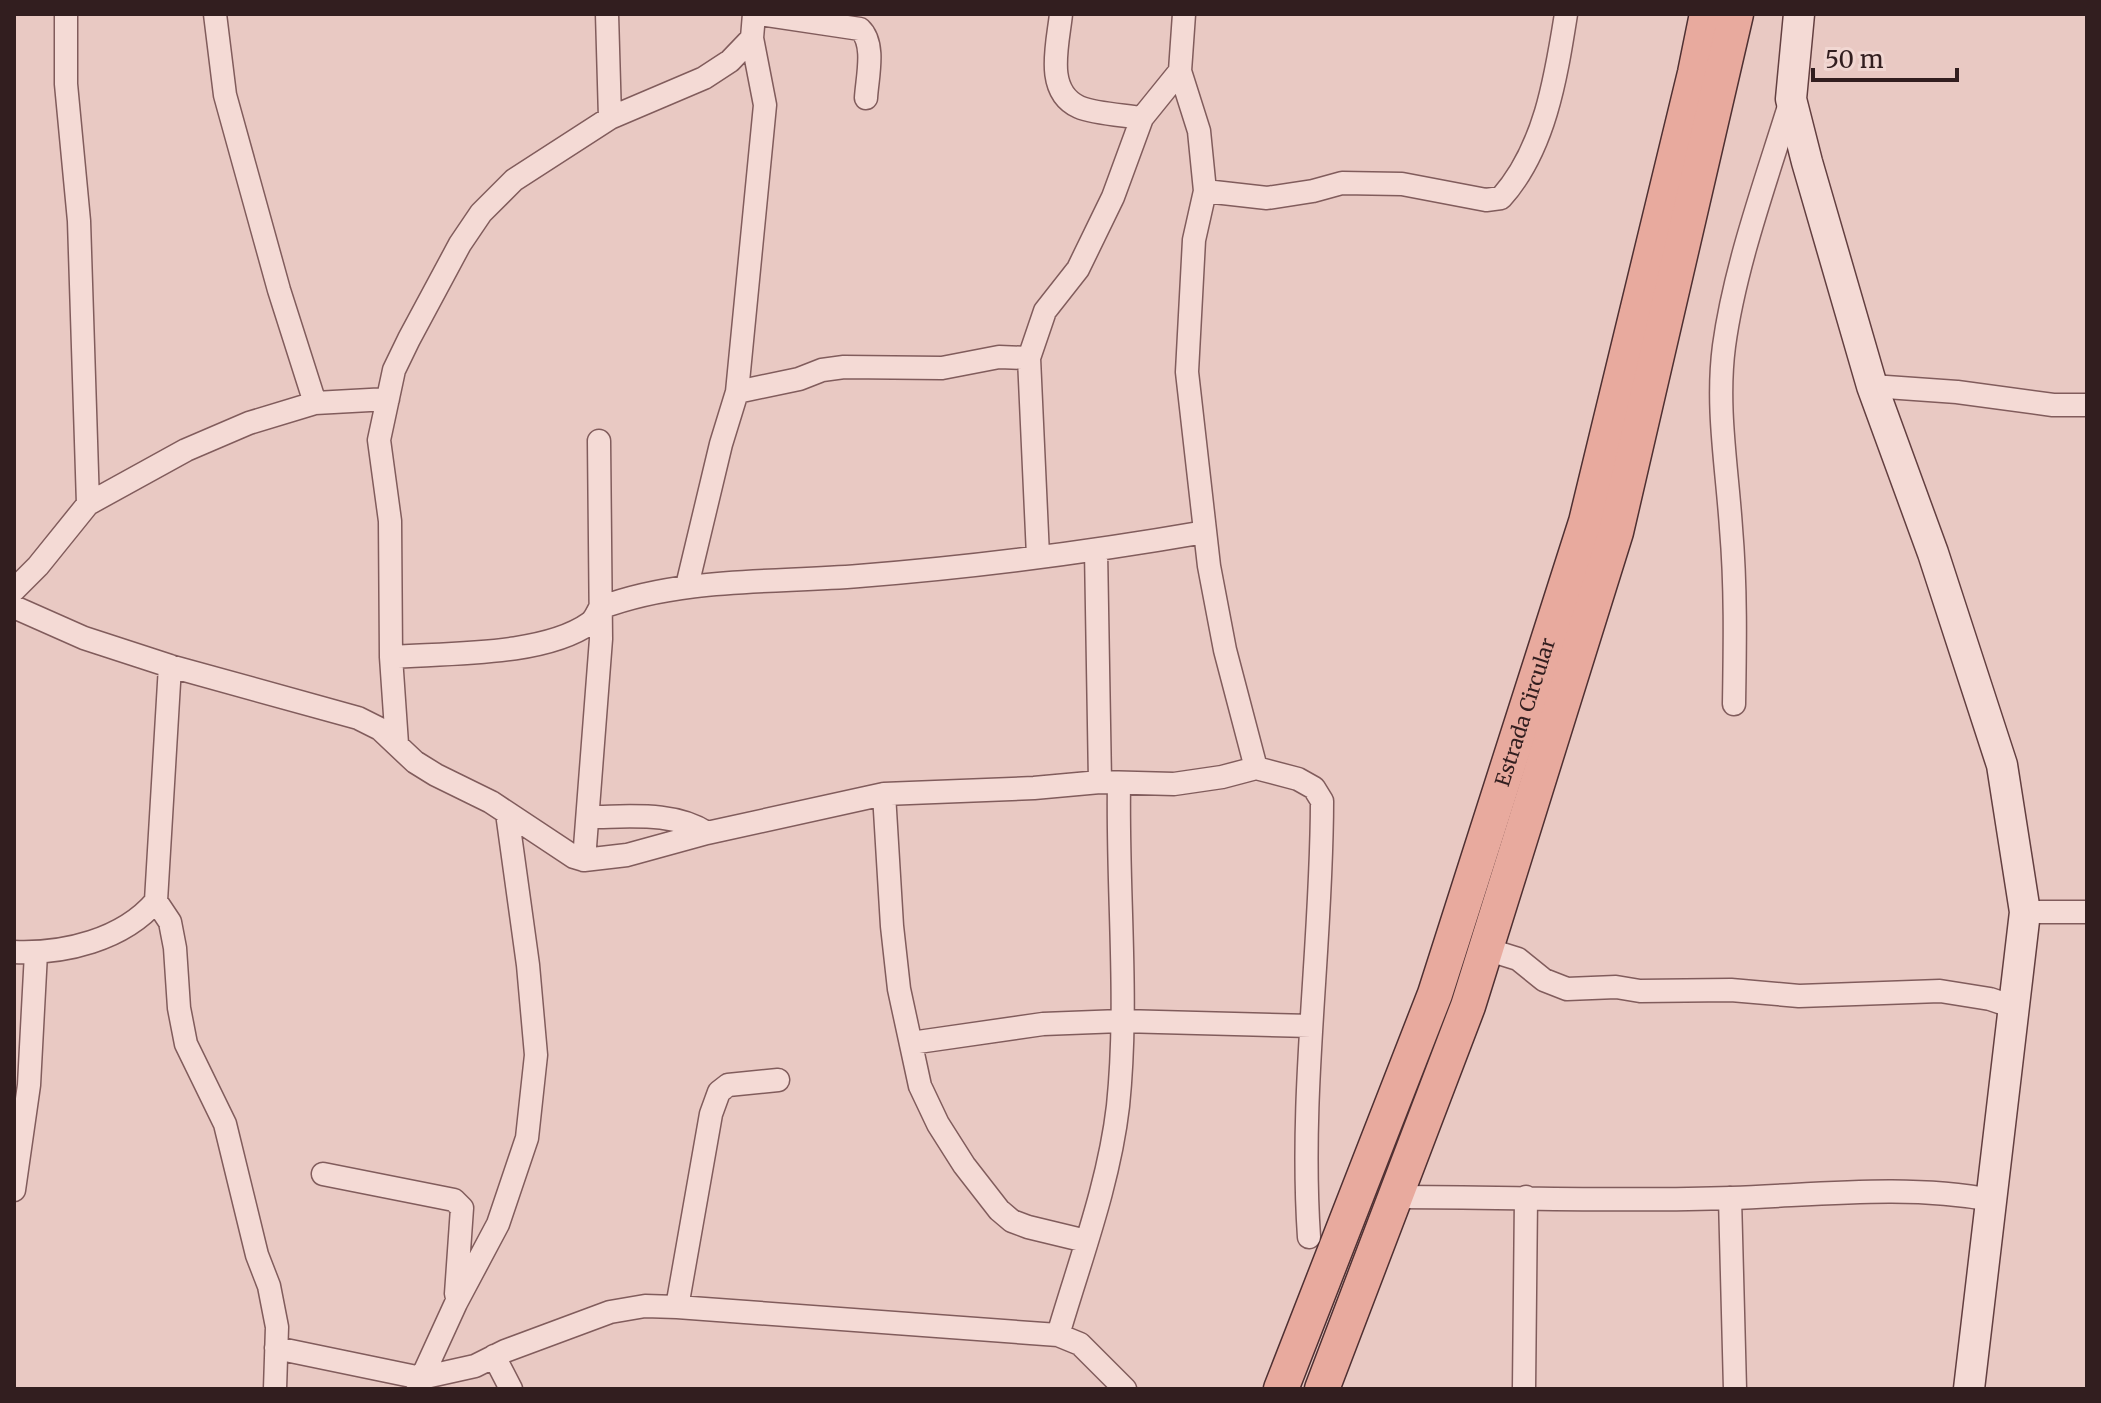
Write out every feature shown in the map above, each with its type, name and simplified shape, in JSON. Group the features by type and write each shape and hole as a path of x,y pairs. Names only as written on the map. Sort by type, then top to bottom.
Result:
{"main road":[{"name":"Estrada Circular","path":"1281,1389 1435,994 1586,522 1707,14"},
{"name":"Estrada Circular","path":"1322,1389 1468,1006 1616,532 1736,14"}],"street":[{"path":"66,14 66,84 79,221 88,504"},
{"path":"215,14 225,95 279,290 315,403"},
{"path":"607,14 610,118"},
{"path":"687,586 721,444 737,392 765,105 752,38 757,14 860,29 867,35 869,46 866,98"},
{"path":"1061,14 1056,72 1059,89 1080,107 1142,118"},
{"path":"1184,14 1180,71 1199,131 1205,191 1194,240 1187,372 1205,532 1225,650 1256,768"},
{"path":"1205,191 1267,198 1342,183 1402,184 1486,200 1501,198 1526,163 1548,106 1566,14"},
{"path":"1734,704 1735,614 1731,526 1721,432 1724,346 1742,267 1791,99 1799,14"},
{"path":"397,744 391,657 390,521 379,440 394,370 409,339 460,244 481,213 514,180 610,118 704,78 730,61 752,38"},
{"path":"1038,556 1029,358 1045,311 1078,269 1113,197 1142,118 1180,71"},
{"path":"1791,99 1872,386 1933,553 2002,765 2025,912 1969,1389"},
{"path":"737,392 844,367 942,368 999,357 1029,358"},
{"path":"1872,386 1957,392 2053,405 2087,405"},
{"path":"14,590 38,566 88,504 186,450 249,423 315,403 388,399"},
{"path":"584,860 601,639 599,441"},
{"path":"391,657 501,650 549,640 593,621 600,608 622,599 687,586 942,570 1205,532"},
{"path":"1058,1335 1110,1157 1118,1105 1123,961 1118,842 1110,783 1096,550"},
{"path":"14,607 84,638 170,666 358,718 380,729 415,762 507,813 574,857 584,860 627,855 707,833 884,794 1110,783 1174,784 1256,768 1298,779 1314,788 1322,801 1305,1179 1309,1237"},
{"path":"170,666 156,901 170,922 186,1044 225,1124 257,1255 269,1286 277,1327 275,1389"},
{"path":"884,794 899,989 920,1086 938,1124 964,1165 999,1210 1012,1221 1028,1227 1086,1241"},
{"path":"419,1384 456,1303 498,1224 527,1138 536,1055 528,965 507,813"},
{"path":"589,817 668,818 695,825 707,833"},
{"path":"14,1190 29,1085 25,952 106,937 141,918 156,901"},
{"path":"2025,912 2087,912"},
{"path":"1486,949 1518,959 1544,980 1567,989 1731,990 1799,996 1940,991 1990,999 2014,1007"},
{"path":"911,1043 1043,1024 1121,1021 1311,1026"},
{"path":"677,1307 711,1114 719,1092 728,1085 778,1080"},
{"path":"323,1174 454,1200 462,1208 456,1303"},
{"path":"1397,1197 1730,1198 1835,1192 1949,1192 1992,1200"},
{"path":"1524,1389 1526,1197"},
{"path":"1730,1198 1735,1389"},
{"path":"276,1348 419,1384 475,1366 558,1329 610,1312 645,1306 677,1307 1058,1335 1080,1344 1125,1389"},
{"path":"494,1356 511,1389"}]}
